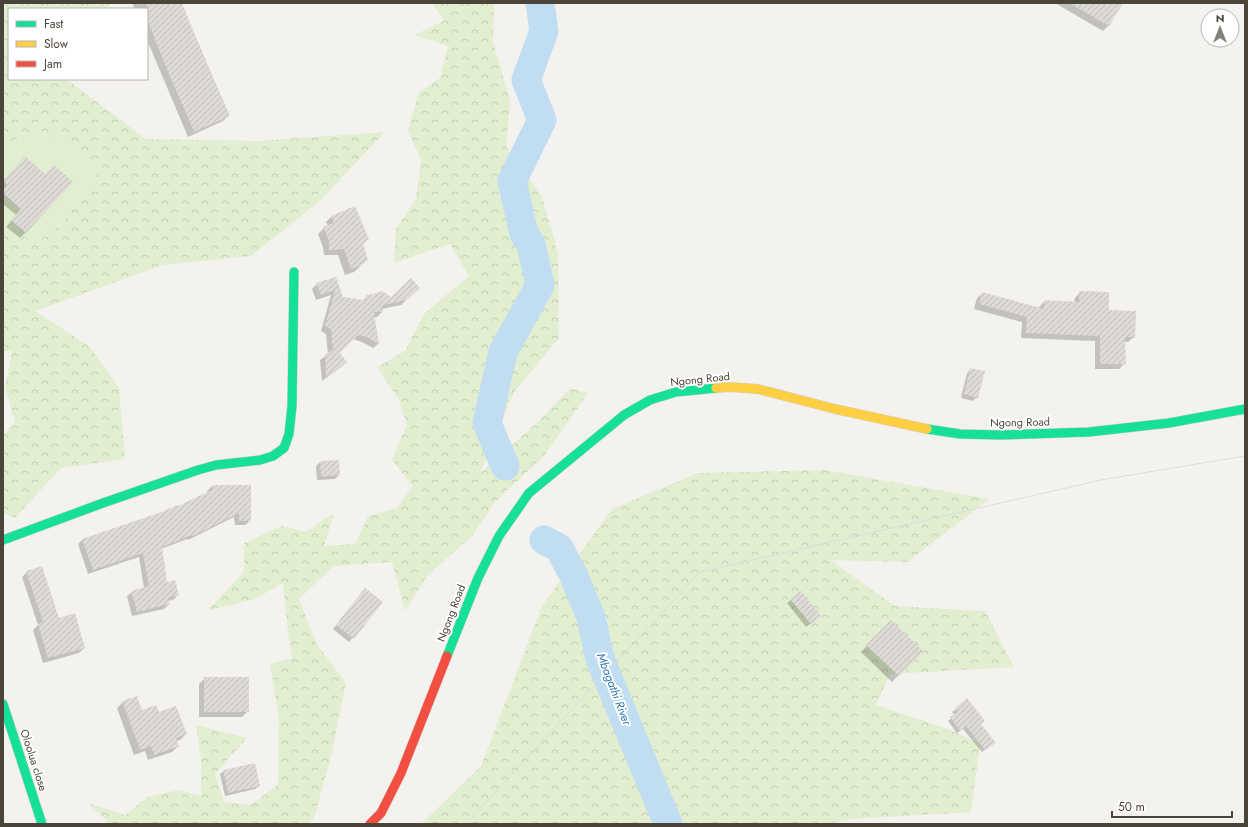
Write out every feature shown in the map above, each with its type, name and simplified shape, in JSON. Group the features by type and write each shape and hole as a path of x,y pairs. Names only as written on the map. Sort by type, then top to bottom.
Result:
{"main road":[{"path":"3,540 198,470 216,465 260,460 273,456 284,448 289,434 292,406 294,272"},
{"name":"Ngong Road","path":"370,824 381,813 402,773 478,578 499,536 529,492 624,415 650,400 676,392 702,389 729,387 758,389 842,411 929,430 960,434 1000,435 1097,431 1169,423 1245,409"},
{"name":"Oloolua close","path":"3,704 42,824"}],"green space":[{"path":"3,3 112,3 106,8 8,8 8,80 67,80 146,139 258,141 385,132 321,200 251,256 163,265 35,311 90,347 119,388 125,459 61,468 15,518 3,512 3,435 15,422 5,387 12,351 3,351 3,227 37,243 64,221 99,171 73,146 35,128 3,147"},
{"path":"432,3 494,3 493,41 510,101 506,146 542,197 558,253 559,338 514,392 480,473 538,422 570,388 588,393 544,456 495,502 472,536 428,575 405,611 392,562 334,566 299,599 316,643 346,683 331,757 314,818 307,824 110,824 88,803 125,815 147,797 179,790 201,796 201,759 196,725 247,738 215,774 224,802 250,805 278,785 279,719 270,664 292,658 283,583 253,600 208,610 244,572 244,543 282,526 306,532 334,513 324,546 355,544 368,516 397,508 413,486 392,460 407,424 398,398 377,367 405,351 425,313 469,276 450,244 394,263 396,229 416,199 421,160 408,130 419,92 440,78 448,46 414,35 444,21"},
{"path":"35,128 73,146 99,171 64,221 36,244 3,227 3,147"},
{"path":"824,470 990,499 907,562 830,560 895,606 985,611 1014,667 890,674 876,705 951,730 980,744 971,812 851,819 828,824 421,824 481,766 542,606 612,509 698,473"}],"building":[{"path":"147,3 182,3 201,51 230,116 194,132 148,22"},
{"path":"1069,3 1123,3 1109,26"},
{"path":"25,156 45,174 54,165 73,182 26,233 11,220 21,209 3,193 3,190 7,186 4,180"},
{"path":"355,206 369,239 363,243 368,260 363,262 361,266 351,269 344,249 329,250 329,241 323,227 334,223 331,216"},
{"path":"336,277 343,297 365,300 366,295 382,291 391,297 411,278 420,288 407,300 383,305 383,312 374,312 379,344 367,337 358,335 340,353 347,362 326,377 325,354 333,350 331,329 325,326 335,290 321,295 316,283"},
{"path":"1079,291 1109,292 1109,310 1136,311 1135,337 1125,337 1126,364 1100,364 1100,336 1026,333 1027,317 979,304 982,292 1044,309 1044,300 1079,302"},
{"path":"970,368 985,371 978,398 964,394"},
{"path":"339,460 340,475 321,477 320,461"},
{"path":"212,485 251,485 251,521 239,521 239,513 193,536 192,535 162,547 167,582 175,580 179,595 168,598 170,604 137,612 131,591 149,586 143,553 93,570 82,539 162,512 177,505 178,506 212,490"},
{"path":"42,566 59,618 75,613 85,648 48,658 38,624 43,622 26,571"},
{"path":"365,588 383,602 354,639 336,625"},
{"path":"801,591 821,616 811,624 790,599"},
{"path":"891,620 923,651 899,676 866,645"},
{"path":"204,677 249,677 249,712 204,712"},
{"path":"137,696 142,710 156,705 159,712 176,706 187,734 176,738 179,746 154,755 151,746 140,750 122,701"},
{"path":"967,698 985,721 981,724 996,743 985,750 966,726 960,731 950,717 958,712 955,708"},
{"path":"255,763 260,786 228,793 223,770"}],"waterway":[{"path":"505,466 487,423 503,352 540,285 531,244 524,234 512,181 542,120 526,80 544,31 540,3"},
{"name":"Mbagathi River","path":"544,540 559,548 573,574 591,617 600,659 668,824"}],"tram line":[{"path":"466,824 700,572 1101,480 1245,456"}],"traffic: fast":[{"path":"3,540 198,470 216,465 260,460 273,456 284,448 289,434 292,406 294,272"},
{"path":"447,656 478,578 499,536 529,493 624,415 650,400 676,392 716,388"},
{"path":"927,429 960,434 1000,435 1089,432 1169,423 1245,409"},
{"path":"3,704 42,824"}],"traffic: slow":[{"path":"716,388 729,387 758,389 835,409 927,429"}],"traffic: jam":[{"path":"370,824 381,813 401,773 447,656"}]}
